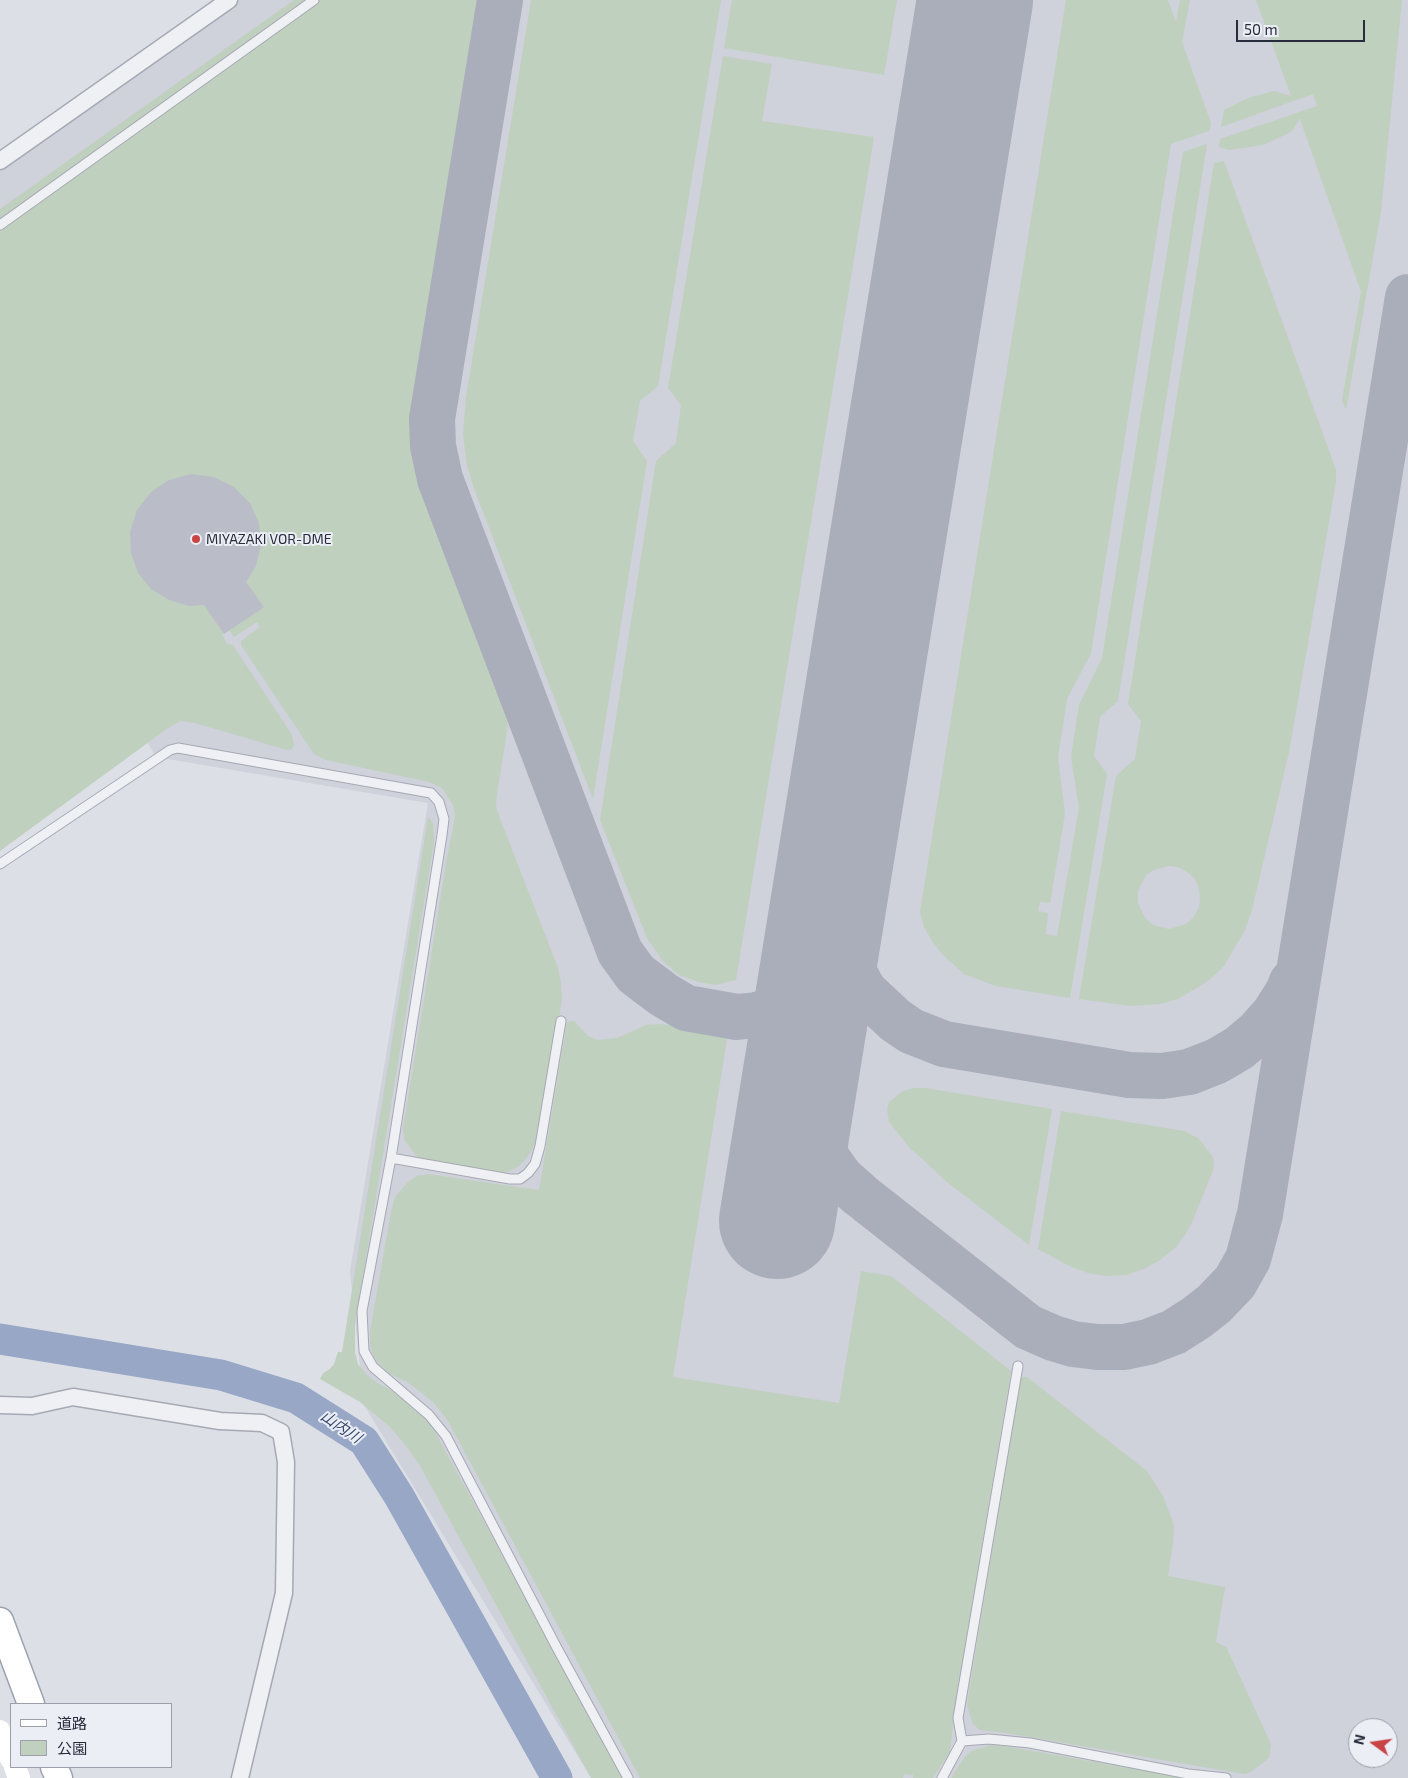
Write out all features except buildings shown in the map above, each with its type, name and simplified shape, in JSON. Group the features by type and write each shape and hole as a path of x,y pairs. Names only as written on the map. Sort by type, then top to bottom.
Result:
{"main road":[{"path":"0,1621 31,1703"}],"street":[{"path":"0,161 229,0"},
{"path":"0,1405 32,1406 73,1397 220,1421 262,1423 280,1432 286,1462 284,1592 240,1778"},
{"path":"0,1731 10,1756"}],"lane":[{"path":"0,225 314,0"},
{"path":"0,864 170,750 178,748 431,793 439,802 444,819 442,835 391,1158 362,1311 364,1351 373,1367 429,1415 446,1436 557,1648 628,1778"},
{"path":"391,1158 510,1179 520,1179 528,1173 535,1164 540,1146 561,1021"},
{"path":"942,1778 962,1741 958,1718 1018,1366"},
{"path":"962,1741 989,1740 1030,1743 1188,1774 1226,1778"}],"shaded area":[{"path":"236,0 1408,0 1408,1778 591,1778 364,1405 350,1271 428,803 156,757 0,490 0,162"}],"green space":[{"path":"294,0 485,0 419,398 416,447 426,491 505,703 508,725 496,806 558,968 561,983 562,1000 537,1137 526,1159 518,1167 507,1172 495,1173 418,1158 405,1141 403,1129 455,816 453,805 442,788 429,782 326,760 314,754 241,645 241,641 260,627 257,622 234,637 229,630 223,630 223,636 227,644 233,645 292,735 294,745 292,749 287,750 195,723 181,721 168,728 0,851 0,209"},
{"path":"531,0 721,0 658,386 640,401 633,441 647,461 593,799 475,491 467,466 463,434 466,397"},
{"path":"732,0 897,0 884,75 724,48"},
{"path":"1066,0 1168,0 1176,22 1180,0 1190,0 1182,42 1211,123 1209,131 1171,144 1091,653 1067,699 1058,758 1065,814 1050,903 1040,902 1038,911 1048,913 1046,934 1057,936 1079,808 1071,757 1079,705 1102,658 1183,152 1207,144 1118,701 1100,717 1094,756 1107,774 1070,998 996,986 964,974 942,954 932,941 924,927 920,912"},
{"path":"1256,0 1402,0 1381,212 1346,410 1342,400 1361,292 1300,119 1291,132 1263,145 1229,150 1219,147 1220,139 1317,106 1313,94 1221,127 1224,110 1250,97 1274,91 1291,96"},
{"path":"723,56 772,64 762,121 874,137 736,980 715,985 698,982 679,975 662,960 647,938 600,820 656,461 676,443 681,405 668,388"},
{"path":"1224,161 1336,470 1336,482 1289,752 1252,910 1245,930 1224,966 1209,980 1178,999 1160,1004 1130,1006 1079,999 1116,776 1135,759 1141,721 1128,704 1214,163","holes":["1169,866 1178,867 1195,879 1199,889 1199,908 1193,918 1186,924 1169,929 1153,925 1145,918 1138,903 1138,891 1146,875 1154,870"]},
{"path":"428,817 433,823 434,842 355,1326 355,1352 358,1364 366,1374 398,1394 424,1415 433,1428 623,1778 591,1778 419,1464 403,1442 389,1426 360,1402 320,1379 323,1373 334,1364 338,1352 342,1352"},
{"path":"574,1021 588,1036 598,1040 617,1038 646,1025 660,1024 728,1033 673,1377 839,1403 861,1271 891,1276 1011,1371 955,1705 950,1752 933,1778 913,1778 913,1775 904,1774 903,1778 640,1778 448,1421 435,1404 421,1392 407,1382 388,1373 378,1363 373,1354 370,1344 370,1331 395,1197 408,1182 417,1176 428,1174 539,1190 567,1022"},
{"path":"925,1088 1052,1109 1029,1245 947,1182 909,1147 889,1122 887,1109 889,1102 903,1091"},
{"path":"1061,1111 1184,1131 1198,1138 1213,1157 1214,1168 1190,1227 1177,1246 1160,1260 1144,1269 1126,1275 1106,1276 1088,1273 1071,1267 1038,1249"},
{"path":"1021,1377 1027,1377 1147,1471 1163,1496 1174,1525 1168,1576 1225,1587 1216,1642 1226,1647 1271,1744 1269,1758 1251,1772 1244,1774 980,1730 973,1724 967,1706 968,1697"},
{"path":"991,1745 1186,1778 951,1778 971,1751"}],"waterway":[{"name":"山内川","path":"0,1339 221,1375 296,1398 364,1441 399,1496 557,1778"}],"taxiway":[{"path":"500,0 432,419 433,446 440,479 620,952 636,974 664,995 686,1008 737,1017 756,1015 774,1011 789,1001 812,973 821,954"},
{"path":"803,1072 809,1118 819,1147 841,1178 1028,1327 1073,1344 1097,1347 1124,1347 1148,1342 1174,1332 1196,1318 1214,1304 1235,1282 1248,1259 1260,1214 1408,297"},
{"path":"832,882 833,913 837,934 844,955 864,991 895,1020 911,1031 944,1044 1129,1075 1162,1076 1189,1072 1217,1061 1239,1048 1258,1032 1274,1014 1292,982"}],"runway":[{"path":"777,1221 975,0"}],"place":[{"name":"MIYAZAKI VOR-DME","path":"196,539"}]}
